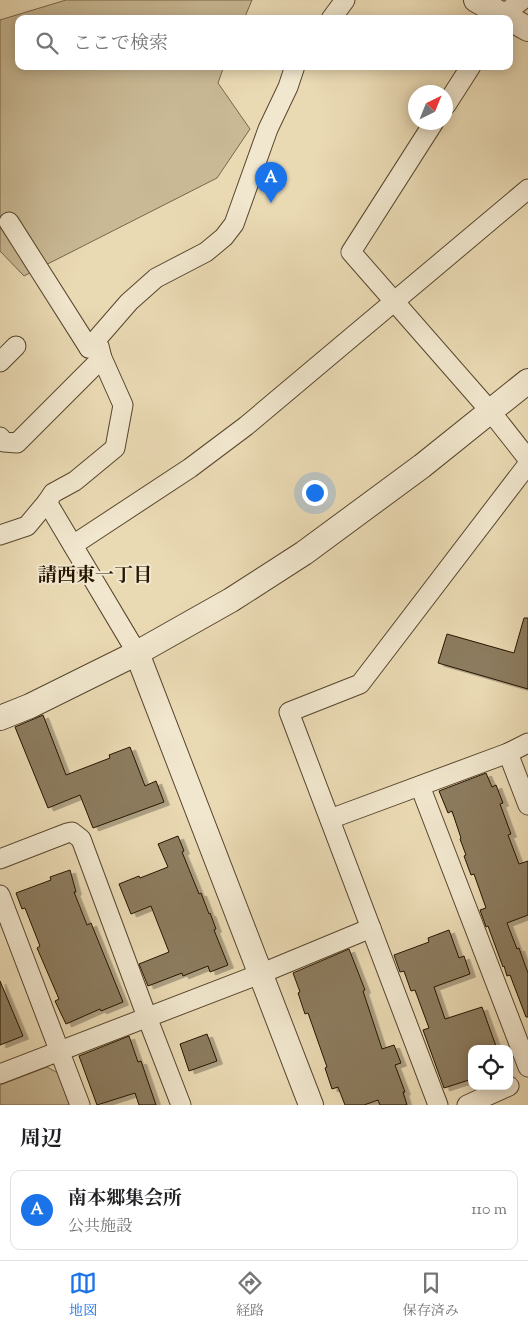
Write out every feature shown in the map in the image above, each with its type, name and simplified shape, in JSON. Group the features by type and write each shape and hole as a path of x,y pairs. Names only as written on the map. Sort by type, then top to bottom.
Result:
{"street":[{"path":"334,15 345,0"},
{"path":"476,0 499,15"},
{"path":"504,15 522,0"},
{"path":"513,22 528,29"},
{"path":"0,437 4,442 17,443 96,353 129,302 156,278 206,252 224,237 234,224 268,129 288,87 294,70"},
{"path":"453,94 468,70"},
{"path":"429,130 351,252 490,412 528,459"},
{"path":"73,546 190,468 246,426 528,189"},
{"path":"0,535 27,526 53,492 75,481 115,448 123,406 96,353 9,222"},
{"path":"0,362 16,346"},
{"path":"0,718 30,706 137,653 230,600 304,553 422,466 528,380"},
{"path":"438,1105 289,712 360,684 528,464"},
{"path":"47,502 137,653 311,1105"},
{"path":"330,819 528,744"},
{"path":"508,753 528,805"},
{"path":"420,786 528,1067"},
{"path":"0,859 67,833 72,832 81,839 181,1105"},
{"path":"0,895 80,1105"},
{"path":"0,1074 260,974 371,928"},
{"path":"513,1084 528,1078"},
{"path":"467,1105 500,1090"}],"shaded area":[{"path":"66,0 252,0 246,15 16,15"},
{"path":"15,15 15,70 223,70 218,83 250,129 217,178 24,276 0,251 0,20"},
{"path":"47,1067 58,1073 70,1105 0,1105 0,1085"}],"building":[{"path":"524,618 528,618 528,689 438,663 447,634 514,653"},
{"path":"43,715 66,775 110,758 109,755 130,747 145,786 156,781 164,802 93,828 80,795 48,808 15,727"},
{"path":"486,773 492,787 496,785 503,803 500,804 511,834 508,835 519,864 528,861 528,915 507,923 528,973 528,1017 526,1017 510,975 507,976 503,967 488,926 486,927 480,910 486,908 474,874 471,875 464,856 466,855 452,811 448,813 439,791"},
{"path":"178,836 184,851 182,852 199,894 201,893 210,913 216,929 214,930 228,965 210,972 208,966 183,976 182,973 148,986 139,964 169,952 151,906 131,914 119,884 168,867 158,844"},
{"path":"70,870 76,892 74,892 87,925 91,923 123,1002 101,1011 100,1009 66,1024 55,1001 59,999 37,948 40,946 25,908 22,909 16,893 51,880 50,877"},
{"path":"449,930 459,958 464,956 470,974 434,987 445,1019 482,1007 496,1045 468,1045 468,1080 444,1088 423,1030 429,1028 415,990 411,991 404,971 400,972 394,955 429,942 428,938"},
{"path":"349,949 365,990 363,991 382,1049 394,1045 401,1063 395,1065 405,1092 403,1092 407,1105 380,1105 378,1100 364,1105 345,1105 338,1087 332,1089 325,1068 327,1067 308,1013 305,1014 293,973"},
{"path":"0,981 23,1036 0,1045"},
{"path":"207,1034 217,1061 189,1071 180,1044"},
{"path":"129,1036 138,1062 141,1061 156,1105 139,1105 135,1093 97,1105 79,1056"}],"place":[{"name":"南本郷集会所","path":"271,203"}],"district":[{"name":"請西東一丁目","path":"95,574"}]}
